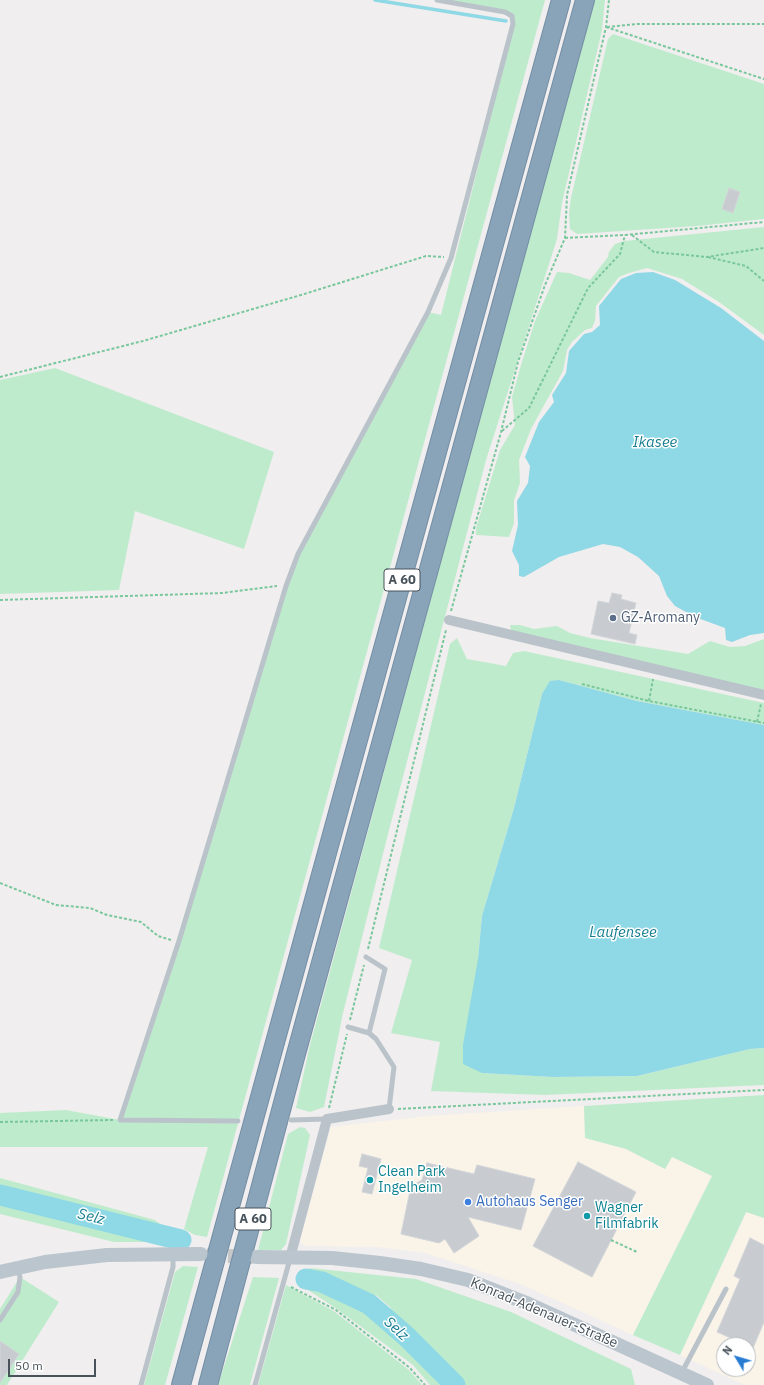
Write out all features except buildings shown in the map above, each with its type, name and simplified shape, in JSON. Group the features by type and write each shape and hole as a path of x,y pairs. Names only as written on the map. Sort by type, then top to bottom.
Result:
{"highway":[{"name":"A 60","path":"181,1385 561,0"},
{"name":"A 60","path":"208,1385 296,1054 585,0"}],"main road":[{"path":"0,1272 45,1262 107,1255 201,1254"},
{"name":"Konrad-Adenauer-Straße","path":"256,1257 332,1258 380,1263 421,1269 468,1280 529,1304 706,1385"}],"street":[{"path":"449,620 763,700"},
{"path":"290,1258 327,1119 389,1109"}],"lane":[{"path":"238,1121 120,1120 178,941 286,586 298,554 428,312 451,258 514,24 512,16 505,12 437,0"},
{"path":"366,957 384,969 369,1033"},
{"path":"348,1027 369,1033 376,1039 394,1067 389,1109"},
{"path":"291,1120 327,1119"},
{"path":"141,1385 173,1267 173,1254"},
{"path":"255,1385 290,1258"},
{"path":"0,1320 18,1292 20,1277 18,1268"},
{"path":"681,1373 726,1289"}],"path":[{"path":"327,1119 348,1027 449,620 501,432 518,362 545,285 565,238 567,195 606,27 609,0"},
{"path":"606,27 638,24 764,24"},
{"path":"606,27 764,80"},
{"path":"565,238 631,235 764,222"},
{"path":"501,432 529,408 588,288 620,254 626,235"},
{"path":"631,235 654,252 707,257 746,266 764,281"},
{"path":"707,257 764,248"},
{"path":"0,377 143,341 426,256 451,258"},
{"path":"0,600 222,593 264,587 286,586"},
{"path":"649,701 652,681"},
{"path":"582,684 649,701 764,723"},
{"path":"757,722 763,700"},
{"path":"0,883 56,905 90,908 107,915 142,922 158,936 178,941"},
{"path":"389,1109 764,1090"},
{"path":"0,1122 120,1120"},
{"path":"611,1240 637,1252"},
{"path":"283,1282 336,1310 410,1368 425,1385"}],"shaded area":[{"path":"584,1106 585,1138 626,1149 665,1169 672,1156 712,1176 633,1335 523,1285 426,1253 377,1247 305,1246 300,1241 331,1127 428,1116"},
{"path":"747,1212 764,1218 764,1385 745,1385 728,1377 756,1377 756,1337 716,1337 716,1372 680,1355"}],"green space":[{"path":"437,0 545,0 207,1237 195,1235 184,1229 208,1147 0,1147 0,1113 66,1110 120,1120 298,554 428,312 441,315 511,35 512,16"},
{"path":"593,0 605,0 602,30 562,203 557,239 486,460 388,834 343,1013 324,1107 310,1112 296,1108 310,1045"},
{"path":"613,34 764,84 764,219 697,226 577,234 570,229 569,213 571,198 608,39"},
{"path":"764,227 764,335 719,302 682,279 647,268 619,277 596,306 595,321 592,328 585,330 572,342 567,350 563,371 531,429 519,460 520,483 514,500 514,523 509,537 476,535 476,528 500,450 515,425 512,397 521,365 535,321 557,272 569,273 590,280 608,257 609,252 615,244 624,241"},
{"path":"55,368 274,452 244,549 135,511 119,590 0,594 0,380"},
{"path":"510,625 520,625 534,629 557,626 570,633 590,638 688,654 710,641 730,647 745,646 764,639 764,691 512,633"},
{"path":"457,638 467,659 506,666 513,653 524,651 764,703 764,725 637,701 559,680 542,694 514,808 482,916 478,959 482,1073 553,1077 637,1076 750,1049 764,1048 764,1085 545,1095 431,1091 440,1042 391,1033 412,960 379,948 450,644"},
{"path":"764,1095 764,1218 746,1212 680,1355 633,1335 712,1176 672,1157 665,1169 626,1149 585,1138 584,1106"},
{"path":"300,1127 305,1128 310,1135 286,1244 281,1250 258,1250 288,1134"},
{"path":"0,1178 155,1220 181,1240 176,1242 114,1242 0,1214"},
{"path":"183,1266 198,1267 165,1385 144,1385 175,1272"},
{"path":"310,1268 416,1279 511,1312 631,1369 635,1385 430,1385 413,1365 337,1309 308,1290 304,1282","holes":["376,1295 391,1308 382,1319 364,1307"]},
{"path":"20,1277 59,1302 7,1385 0,1385 0,1309"},
{"path":"253,1277 279,1278 250,1385 218,1385"},
{"path":"286,1285 335,1312 409,1370 422,1385 258,1385"}],"water":[{"name":"Ikasee","path":"653,272 675,280 721,308 764,341 764,633 750,635 732,642 726,640 725,628 695,617 675,606 667,596 659,576 638,557 620,547 603,544 559,557 524,577 519,576 519,565 512,551 518,525 517,501 528,483 530,466 525,457 539,422 554,402 552,395 566,373 569,351 584,334 592,332 600,325 599,306 621,279 636,273"},
{"name":"Laufensee","path":"559,680 637,701 764,725 764,1048 750,1049 637,1076 553,1077 482,1073 463,1064 463,1045 478,959 482,916 514,808 542,694 550,681"}],"waterway":[{"path":"375,0 506,21"},
{"name":"Selz","path":"0,1195 181,1240"},
{"name":"Selz","path":"306,1279 322,1282 369,1304 406,1336 455,1385"}],"tunnel":[{"path":"207,1255 253,1257"}],"place":[{"name":"GZ-Aromany","path":"613,618"},
{"name":"Clean Park Ingelheim","path":"370,1180"},
{"name":"Autohaus Senger","path":"468,1202"},
{"name":"Wagner Filmfabrik","path":"587,1216"}]}
